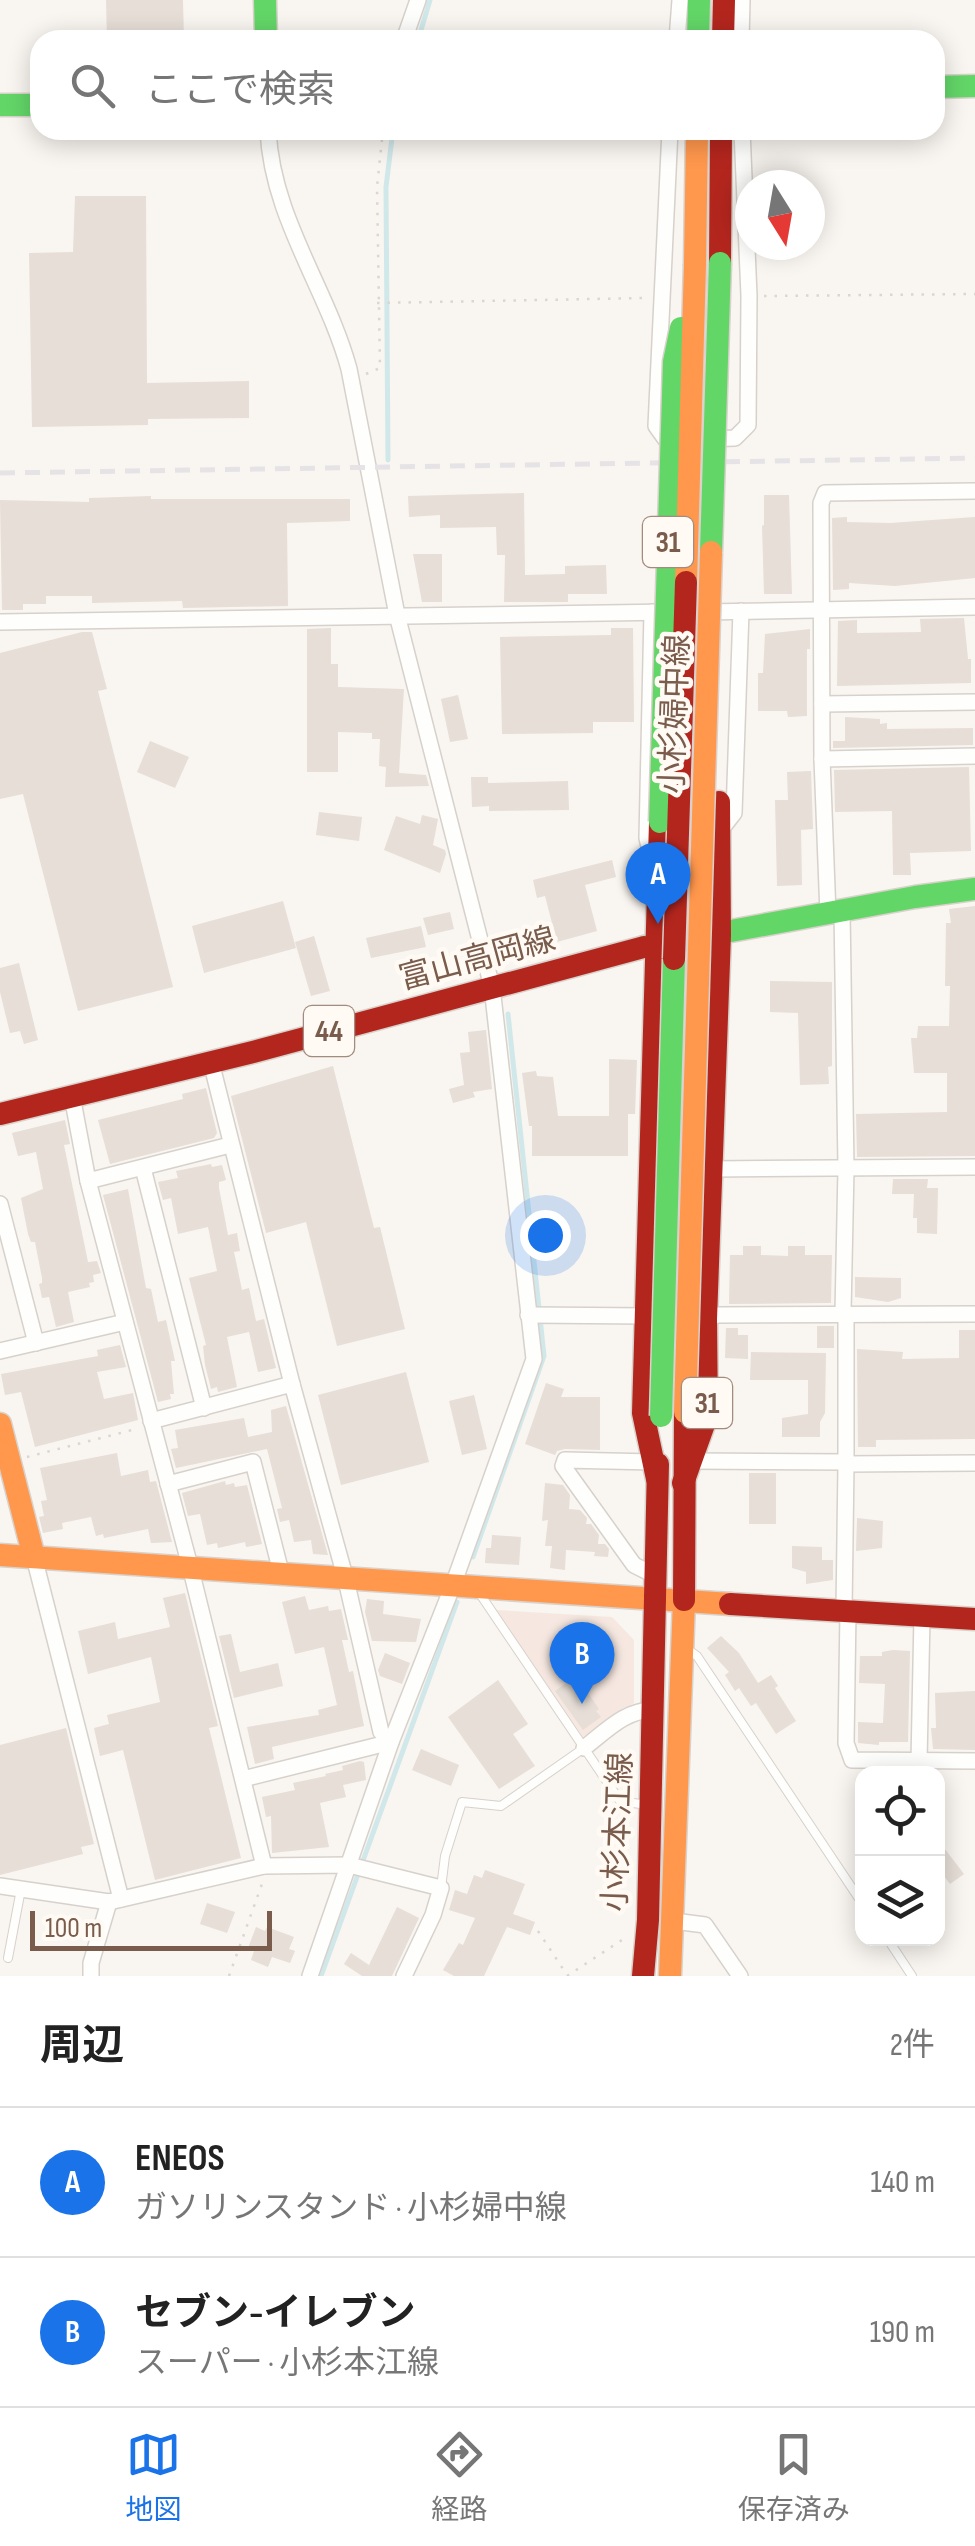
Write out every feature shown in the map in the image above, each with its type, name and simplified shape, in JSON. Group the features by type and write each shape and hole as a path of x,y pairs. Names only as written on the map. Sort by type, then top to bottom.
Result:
{"main road":[{"path":"266,0 266,30"},
{"path":"698,30 699,0"},
{"path":"723,30 724,0"},
{"path":"945,87 975,86"},
{"path":"0,105 30,105"},
{"name":"小杉婦中線","path":"684,1600 687,1472 673,1414 697,140"},
{"name":"小杉婦中線","path":"656,1587 655,1470 673,1414 720,264 721,140"},
{"name":"31","path":"655,1470 643,1414 657,1316 656,944 674,362 695,264"},
{"name":"31","path":"687,1472 707,1416 697,1318 711,1169 720,935 732,373 720,264"},
{"name":"富山高岡線","path":"0,1114 656,944 975,889"},
{"path":"0,1424 34,1557"},
{"path":"0,1555 477,1587 656,1587 684,1600 975,1619"},
{"name":"小杉本江線","path":"643,1976 656,1587"},
{"name":"小杉本江線","path":"670,1976 684,1600"}],"street":[{"path":"408,30 418,0"},
{"path":"678,30 680,0"},
{"path":"741,30 742,0"},
{"path":"270,140 292,233 339,332 352,380 397,615 492,986 534,1359 453,1585 391,1742 310,1976"},
{"path":"670,140 656,426 666,440 736,438 748,425 749,296 742,140"},
{"path":"975,491 825,493 821,503 822,759 834,912 846,1168 848,1754 852,1760 975,1761"},
{"path":"0,622 975,607"},
{"path":"720,831 734,813 740,611"},
{"path":"652,612 647,838 650,854 659,867"},
{"path":"822,704 975,702"},
{"path":"822,759 975,756"},
{"path":"211,1062 346,1580 381,1732 391,1742"},
{"path":"72,1096 88,1181 266,1866"},
{"path":"88,1181 230,1145"},
{"path":"143,1168 204,1408"},
{"path":"711,1169 975,1168"},
{"path":"0,1204 36,1343"},
{"path":"697,1318 975,1314"},
{"path":"528,1315 657,1316"},
{"path":"0,1351 125,1322"},
{"path":"151,1423 292,1384"},
{"path":"655,1470 565,1460 563,1466 634,1565 656,1587"},
{"path":"168,1484 253,1462 282,1576"},
{"path":"687,1472 846,1463 975,1463"},
{"path":"34,1557 115,1900 91,1963 90,1976"},
{"path":"919,1761 922,1616"},
{"path":"584,1748 640,1709 654,1710"},
{"path":"243,1779 391,1742"},
{"path":"0,1886 115,1900 266,1866 349,1865 442,1888 404,1976"},
{"path":"674,1921 706,1925 740,1976"}],"lane":[{"path":"477,1587 496,1622 620,1801 651,1806"},
{"path":"683,1646 697,1656 855,1892"},
{"path":"442,1888 446,1856 462,1802 501,1806 584,1748"},
{"path":"8,1958 21,1889"},
{"path":"892,1946 912,1976"}],"path":[{"path":"352,380 380,368 377,187 382,140"},
{"path":"10,1462 151,1423"},
{"path":"229,1976 266,1866"},
{"path":"538,1932 568,1976 611,1944 647,1926"}],"shaded area":[{"path":"496,1610 612,1617 634,1640 634,1703 583,1737"}],"building":[{"path":"106,0 183,0 184,30 107,30"},
{"path":"75,196 146,196 147,383 249,381 249,418 148,419 148,425 32,427 29,253 73,252"},
{"path":"524,493 525,575 565,574 565,566 606,565 607,594 568,594 568,602 504,602 505,555 497,555 496,527 440,528 440,515 409,517 408,496"},
{"path":"764,495 789,495 792,594 764,594"},
{"path":"89,498 350,499 350,521 287,523 288,606 183,608 182,601 92,603 92,596 46,596 46,604 23,604 23,610 2,610 0,500 89,502"},
{"path":"847,517 847,522 890,523 975,517 975,578 895,586 849,583 849,589 833,590 832,518"},
{"path":"413,554 442,554 442,602 422,602"},
{"path":"964,618 971,683 837,686 838,621 857,620 857,633 921,632 920,619"},
{"path":"331,628 331,664 338,664 338,687 404,689 399,773 426,775 429,786 385,787 386,767 379,766 380,739 372,739 372,733 338,732 338,772 307,772 307,629"},
{"path":"611,628 633,628 634,722 593,722 593,733 502,734 500,637 611,635"},
{"path":"810,629 807,716 758,711 758,673 763,673 765,634"},
{"path":"92,632 107,689 98,691 173,987 78,1011 23,794 0,799 0,653"},
{"path":"458,695 468,739 450,742 441,699"},
{"path":"845,717 880,719 880,724 887,723 887,729 973,728 973,745 833,748 833,741 845,741"},
{"path":"150,741 189,757 175,788 137,772"},
{"path":"969,767 971,851 910,853 911,875 893,875 892,811 835,812 834,770"},
{"path":"811,771 813,829 801,830 802,885 777,886 775,800 788,800 787,772"},
{"path":"471,777 488,777 488,783 568,781 569,810 489,811 489,806 472,807"},
{"path":"319,812 362,817 359,841 316,835"},
{"path":"422,815 438,819 433,845 446,854 440,873 384,850 396,816 420,824"},
{"path":"612,860 616,877 585,885 597,931 557,942 545,896 537,898 533,880"},
{"path":"283,901 296,948 204,973 192,926"},
{"path":"975,906 975,1156 857,1157 856,1114 947,1112 947,1073 914,1073 911,1038 917,1038 918,1026 949,1026 950,986 945,986 949,909"},
{"path":"450,912 454,929 428,935 423,918"},
{"path":"421,926 426,947 371,958 366,938"},
{"path":"314,936 330,991 311,996 295,942"},
{"path":"19,963 38,1040 24,1044 20,1031 10,1033 0,992 0,968"},
{"path":"770,981 832,982 829,1084 800,1085 798,1013 770,1012"},
{"path":"486,1030 492,1089 473,1092 475,1097 453,1103 449,1089 464,1085 460,1053 470,1052 468,1032"},
{"path":"609,1059 637,1060 635,1114 628,1114 628,1156 532,1156 532,1126 522,1073 536,1071 537,1076 553,1077 558,1116 609,1116"},
{"path":"333,1066 374,1228 380,1227 405,1329 337,1346 306,1222 266,1233 231,1096"},
{"path":"206,1088 217,1133 214,1138 110,1164 98,1120 183,1099 182,1094"},
{"path":"65,1120 70,1144 64,1145 88,1262 97,1261 101,1273 93,1275 90,1287 68,1292 74,1322 56,1327 49,1297 42,1298 35,1242 31,1242 28,1234 21,1198 43,1189 36,1152 18,1156 12,1133"},
{"path":"222,1165 226,1180 219,1182 219,1188 228,1235 237,1233 240,1251 234,1252 242,1290 249,1288 256,1321 264,1319 276,1368 258,1372 249,1332 227,1337 237,1387 218,1392 217,1387 211,1389 205,1365 206,1345 189,1278 217,1271 208,1227 178,1234 171,1198 163,1200 158,1182 178,1178 176,1171"},
{"path":"893,1179 928,1179 927,1188 938,1188 937,1234 917,1233 914,1194 892,1194"},
{"path":"128,1189 146,1288 151,1289 158,1322 166,1320 175,1361 171,1361 174,1394 170,1394 171,1399 158,1402 103,1195"},
{"path":"743,1246 761,1246 761,1255 788,1256 788,1246 805,1246 805,1255 832,1255 831,1303 729,1304 730,1255 743,1255"},
{"path":"855,1277 901,1278 901,1298 888,1302 855,1297"},
{"path":"817,1326 834,1326 834,1348 817,1348"},
{"path":"726,1328 738,1328 738,1335 748,1335 748,1359 725,1358"},
{"path":"959,1330 975,1330 975,1439 876,1440 876,1447 858,1447 857,1349 903,1352 902,1359 959,1358"},
{"path":"120,1345 126,1367 97,1372 104,1399 133,1393 138,1420 35,1447 21,1392 5,1395 1,1374 98,1356 97,1350"},
{"path":"751,1352 826,1353 825,1413 820,1422 820,1437 782,1437 782,1418 808,1414 808,1380 750,1380"},
{"path":"406,1372 429,1462 341,1485 318,1395"},
{"path":"546,1383 564,1389 561,1397 600,1397 600,1450 565,1449 555,1455 525,1444"},
{"path":"474,1395 487,1449 462,1455 449,1401"},
{"path":"286,1406 328,1555 313,1554 311,1540 294,1542 289,1520 280,1522 277,1509 282,1508 267,1449 176,1468 171,1449 178,1448 175,1430 244,1418 248,1437 272,1432 271,1410"},
{"path":"117,1453 121,1476 148,1470 150,1482 156,1481 172,1542 151,1543 148,1529 104,1538 103,1534 96,1536 91,1517 62,1523 63,1529 43,1533 39,1517 44,1516 41,1501 47,1500 40,1468"},
{"path":"749,1473 776,1473 776,1524 749,1524"},
{"path":"225,1481 235,1487 247,1485 262,1544 246,1547 245,1542 218,1548 217,1543 207,1545 200,1514 188,1516 182,1493"},
{"path":"545,1483 563,1485 570,1495 569,1509 580,1510 587,1518 586,1524 591,1524 599,1535 598,1544 609,1549 608,1557 566,1550 565,1570 550,1568 552,1546 545,1546 548,1520 542,1521"},
{"path":"857,1518 883,1521 882,1548 856,1551"},
{"path":"492,1535 521,1537 519,1565 485,1563"},
{"path":"792,1546 822,1547 822,1560 833,1560 833,1580 806,1584 806,1572 792,1568"},
{"path":"185,1593 218,1726 209,1728 241,1858 155,1880 123,1750 100,1756 94,1728 109,1724 107,1715 160,1702 151,1657 88,1674 78,1631 115,1622 118,1639 170,1627 163,1598"},
{"path":"305,1596 309,1610 328,1606 329,1611 341,1609 348,1640 342,1640 364,1726 272,1747 274,1759 255,1764 247,1727 319,1715 318,1710 337,1705 324,1647 295,1654 282,1602"},
{"path":"367,1599 384,1601 383,1614 421,1619 416,1642 372,1641 365,1612"},
{"path":"231,1634 240,1672 278,1663 283,1686 234,1698 219,1636"},
{"path":"721,1636 739,1653 758,1683 771,1675 796,1721 776,1734 756,1703 751,1706 739,1688 735,1691 725,1675 729,1672 707,1648"},
{"path":"910,1651 908,1742 858,1743 858,1722 883,1723 885,1684 859,1683 860,1656 882,1656 882,1652"},
{"path":"385,1653 410,1663 402,1684 380,1676 378,1670"},
{"path":"576,1676 601,1717 583,1730 555,1691"},
{"path":"498,1680 528,1724 513,1734 535,1766 499,1789 448,1717"},
{"path":"975,1691 975,1750 933,1749 935,1693"},
{"path":"66,1728 94,1844 81,1847 83,1854 0,1875 0,1745"},
{"path":"421,1749 459,1765 451,1786 412,1770"},
{"path":"364,1762 366,1780 343,1785 346,1797 320,1803 329,1847 272,1853 271,1816 266,1817 262,1797 295,1790 293,1783 326,1776"},
{"path":"945,1849 964,1874 950,1884 945,1877"},
{"path":"485,1870 525,1884 513,1914 535,1922 530,1935 507,1927 484,1976 454,1976 443,1970 459,1943 463,1945 475,1918 449,1910 455,1890 467,1894 474,1875 482,1878"},
{"path":"207,1903 235,1912 227,1933 200,1924"},
{"path":"397,1907 419,1918 392,1976 362,1976 344,1964 351,1953 369,1965"},
{"path":"256,1927 294,1937 289,1949 295,1951 290,1963 272,1957 268,1967 251,1960 254,1951 248,1948"}],"waterway":[{"path":"421,30 430,0"},
{"path":"388,460 386,187 392,140"},
{"path":"473,1557 544,1356 508,1014"},
{"path":"321,1976 457,1602"}],"railway":[{"path":"0,473 975,458"}],"traffic: fast":[{"path":"265,0 266,30"},
{"path":"698,30 699,0"},
{"path":"945,87 975,86"},
{"path":"0,105 30,105"},
{"path":"711,552 720,263"},
{"path":"660,822 674,362 681,328"},
{"path":"644,947 975,889"},
{"path":"661,1416 674,959"}],"traffic: slow":[{"path":"695,264 697,140"},
{"path":"686,582 695,264"},
{"path":"685,1412 711,552"},
{"path":"0,1424 34,1557"},
{"path":"0,1555 730,1604"},
{"path":"670,1976 684,1600"}],"traffic: jam":[{"path":"723,30 724,0"},
{"path":"720,263 721,140"},
{"path":"674,959 686,582"},
{"path":"683,1483 707,1416 706,1319 720,935 719,802"},
{"path":"657,1479 643,1413 660,822"},
{"path":"0,1114 253,1052 644,947"},
{"path":"684,1600 685,1412"},
{"path":"655,1598 658,1464"},
{"path":"643,1976 648,1920 655,1598"},
{"path":"730,1604 975,1619"}],"place":[{"name":"ENEOS","path":"658,924"},
{"name":"セブン-イレブン","path":"582,1704"}]}
